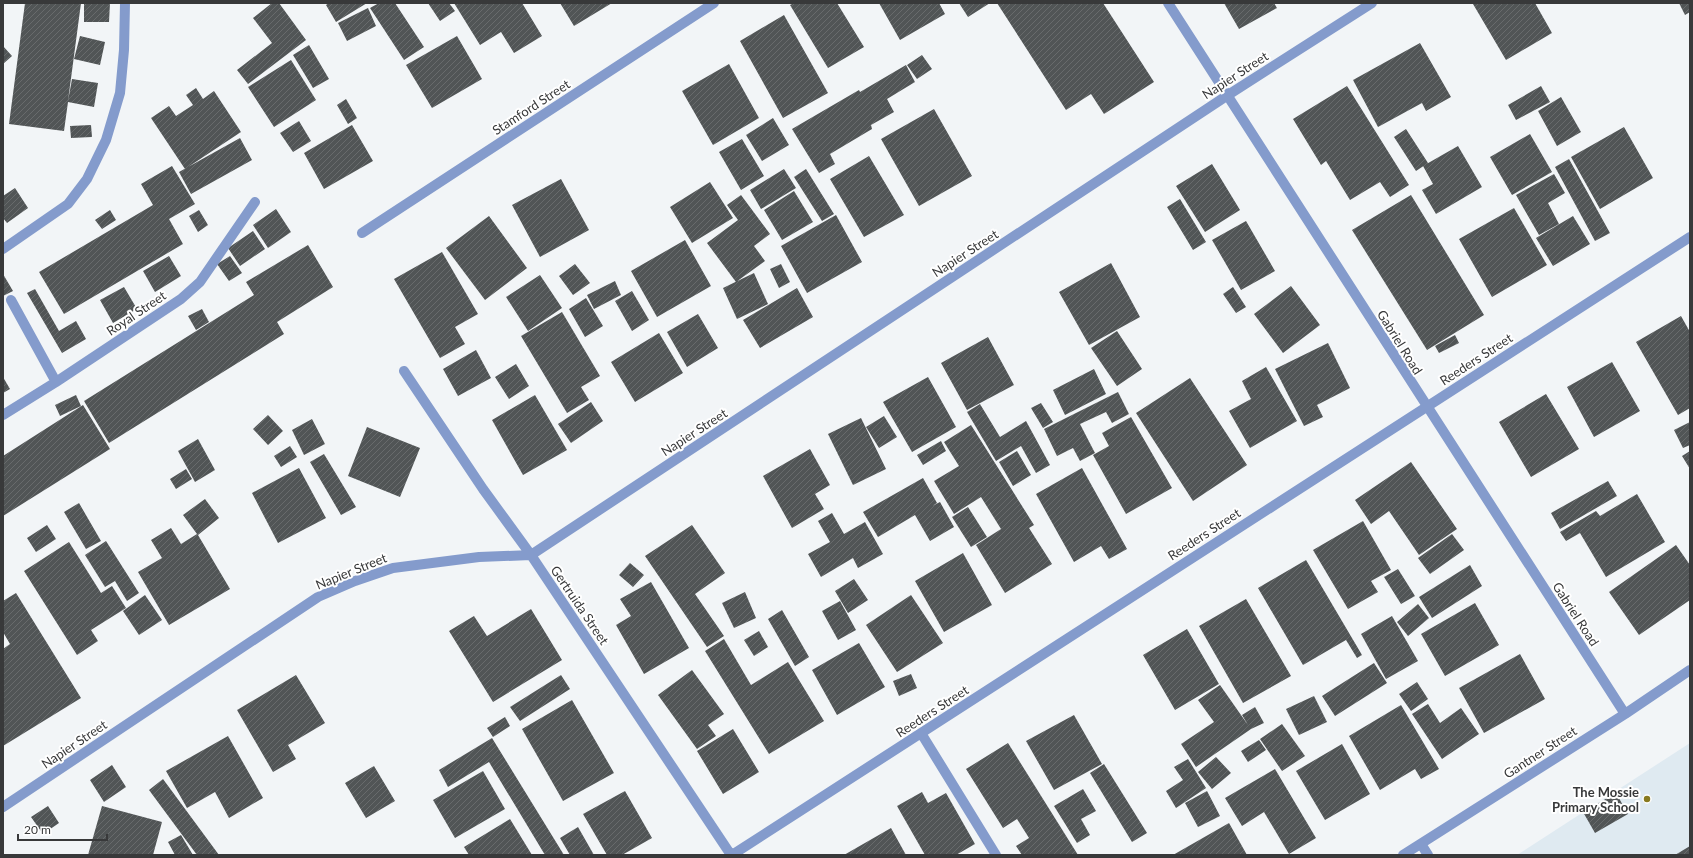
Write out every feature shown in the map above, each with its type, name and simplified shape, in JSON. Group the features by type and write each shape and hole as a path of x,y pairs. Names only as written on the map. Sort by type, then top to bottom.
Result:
{"street":[{"path":"3,249 68,204 87,179 106,140 120,93 124,50 125,3"},
{"name":"Stamford Street","path":"362,233 714,3"},
{"name":"Gabriel Road","path":"1168,3 1625,714"},
{"name":"Napier Street","path":"3,807 318,597 355,581 393,568 479,557 531,555 1228,95 1372,3"},
{"name":"Royal Street","path":"3,415 56,382 181,299 200,282 255,202"},
{"name":"Reeders Street","path":"732,855 1690,237"},
{"path":"11,300 56,382"},
{"name":"Gertruida Street","path":"404,371 483,489 531,555 732,855"},
{"name":"Gantner Street","path":"1403,855 1625,714 1690,670"},
{"path":"921,733 996,855"},
{"path":"1421,844 1428,855"}],"shaded area":[{"name":"The Mossie Primary School","path":"1690,743 1690,855 1517,855"}],"building":[{"path":"25,3 81,3 68,101 72,79 98,83 94,107 68,102 64,131 9,124"},
{"path":"84,3 110,3 109,22 84,22"},
{"path":"272,3 279,3 306,40 248,84 237,70 272,43 253,18"},
{"path":"329,3 367,3 336,22 326,5"},
{"path":"379,3 395,3 424,47 404,60 370,8"},
{"path":"428,3 449,3 455,11 440,21"},
{"path":"454,3 522,3 542,36 514,53 501,32 480,45"},
{"path":"560,3 612,3 574,26"},
{"path":"794,3 837,3 864,47 828,68 790,5"},
{"path":"879,3 939,3 945,14 900,40"},
{"path":"959,3 990,3 968,17"},
{"path":"997,3 1103,3 1154,82 1104,114 1091,94 1066,110"},
{"path":"1224,3 1274,3 1277,8 1239,29"},
{"path":"1535,3 1552,33 1506,60 1473,4"},
{"path":"1679,3 1690,3 1690,12 1685,15"},
{"path":"368,8 376,26 347,41 338,23"},
{"path":"784,15 828,93 783,118 740,41"},
{"path":"80,36 105,42 100,65 74,59"},
{"path":"457,36 482,79 432,108 406,65"},
{"path":"1420,43 1451,97 1426,111 1422,103 1378,127 1353,80"},
{"path":"309,45 329,79 313,88 293,55"},
{"path":"3,46 12,56 3,64"},
{"path":"922,55 932,69 917,79 907,65"},
{"path":"291,60 316,100 274,127 248,87"},
{"path":"729,64 759,118 713,145 682,91"},
{"path":"906,65 915,82 887,99 894,112 871,125 872,129 830,154 835,164 819,173 792,129 859,90 860,92"},
{"path":"1347,86 1409,185 1390,197 1380,182 1350,200 1326,161 1321,165 1293,119"},
{"path":"1541,86 1550,102 1516,120 1508,105"},
{"path":"196,88 203,99 214,91 241,132 185,169 151,118 169,106 176,116 193,105 186,95"},
{"path":"1561,97 1581,132 1557,146 1538,111"},
{"path":"346,99 357,118 348,124 337,105"},
{"path":"934,109 972,176 919,206 881,139"},
{"path":"773,118 789,145 762,161 746,135"},
{"path":"299,121 311,141 293,152 280,133"},
{"path":"91,125 92,137 71,138 70,126"},
{"path":"352,125 373,161 324,189 304,153"},
{"path":"1624,127 1653,178 1600,209 1571,157"},
{"path":"1406,129 1428,163 1416,171 1394,137"},
{"path":"1530,134 1552,172 1512,195 1490,157"},
{"path":"240,138 252,160 191,194 179,172"},
{"path":"742,139 764,176 741,190 719,152"},
{"path":"1458,146 1482,187 1436,214 1422,190 1433,184 1423,166"},
{"path":"869,156 904,215 864,237 830,179"},
{"path":"1569,159 1610,233 1595,241 1555,167"},
{"path":"1212,164 1240,210 1205,232 1176,186"},
{"path":"172,166 195,204 169,219 183,244 64,314 39,272 153,205 141,184"},
{"path":"784,169 796,188 761,209 750,190"},
{"path":"806,169 834,214 822,221 794,177"},
{"path":"1554,174 1565,193 1548,203 1559,224 1539,235 1516,195"},
{"path":"561,179 589,230 540,257 512,205"},
{"path":"710,182 733,218 692,243 670,207"},
{"path":"15,188 28,208 7,223 3,218 3,196"},
{"path":"794,191 813,222 782,240 764,210"},
{"path":"741,195 770,234 754,246 765,261 736,282 707,243 738,220 727,205"},
{"path":"1411,195 1484,315 1427,350 1352,230"},
{"path":"1180,199 1206,242 1193,250 1167,207"},
{"path":"1514,208 1547,265 1492,297 1459,239"},
{"path":"276,209 291,232 268,248 253,225"},
{"path":"110,210 116,220 102,229 95,220"},
{"path":"199,210 208,225 198,232 189,216"},
{"path":"836,215 862,262 807,293 781,246"},
{"path":"489,216 527,268 485,300 446,248"},
{"path":"1573,216 1590,244 1553,266 1536,238"},
{"path":"1246,221 1275,271 1241,290 1212,240"},
{"path":"253,231 265,249 240,266 228,248"},
{"path":"685,240 711,286 657,317 631,271"},
{"path":"308,245 333,287 277,322 284,334 109,443 84,401 254,295 246,282"},
{"path":"442,252 478,314 455,327 465,344 440,358 394,279"},
{"path":"169,256 181,276 155,292 143,271"},
{"path":"230,256 242,273 229,281 217,264"},
{"path":"1111,263 1140,317 1089,345 1059,292"},
{"path":"575,264 590,283 573,295 559,276"},
{"path":"781,264 790,282 779,288 770,269"},
{"path":"754,273 768,304 737,319 723,288"},
{"path":"3,274 13,291 3,296"},
{"path":"540,275 562,308 528,331 506,297"},
{"path":"615,281 621,295 594,309 587,295"},
{"path":"1291,286 1320,325 1283,353 1254,314"},
{"path":"124,287 137,309 113,323 100,300"},
{"path":"1233,287 1246,307 1236,313 1223,294"},
{"path":"797,288 813,317 760,348 743,320"},
{"path":"35,289 59,331 76,321 86,339 62,353 27,293"},
{"path":"632,291 649,320 632,331 615,301"},
{"path":"586,298 603,326 585,337 569,309"},
{"path":"202,309 209,322 196,330 188,316"},
{"path":"562,312 600,376 581,387 589,400 567,413 521,336"},
{"path":"698,314 718,348 687,367 667,332"},
{"path":"1681,316 1690,332 1690,408 1678,415 1636,342"},
{"path":"1117,331 1142,369 1117,386 1091,348"},
{"path":"659,333 683,373 635,402 611,362"},
{"path":"1455,335 1459,343 1439,353 1435,346"},
{"path":"988,337 1014,385 967,410 941,363"},
{"path":"1328,343 1350,388 1317,405 1323,417 1304,426 1275,369"},
{"path":"476,350 491,378 458,396 443,369"},
{"path":"1612,362 1640,411 1594,437 1567,387"},
{"path":"516,364 529,386 509,399 495,377"},
{"path":"1266,367 1297,421 1250,448 1229,411 1251,399 1242,381"},
{"path":"1094,369 1106,394 1065,415 1053,390"},
{"path":"3,377 10,389 3,393"},
{"path":"928,377 956,427 912,452 883,402"},
{"path":"1190,378 1247,465 1193,501 1136,413"},
{"path":"1118,392 1129,414 1112,423 1106,412 1080,424 1095,453 1080,461 1073,448 1057,456 1044,429"},
{"path":"1546,394 1579,449 1531,477 1499,422"},
{"path":"76,395 81,406 60,416 55,405"},
{"path":"535,395 567,450 523,475 492,420"},
{"path":"591,402 603,421 571,443 558,424"},
{"path":"1041,403 1053,422 1043,428 1031,408"},
{"path":"980,404 1000,437 1026,421 1050,465 1036,473 1021,446 996,461 967,412"},
{"path":"83,405 110,449 3,516 3,456"},
{"path":"268,415 283,431 268,445 253,429"},
{"path":"884,416 897,437 879,448 866,427"},
{"path":"1131,417 1172,488 1126,514 1093,455 1109,446 1102,433"},
{"path":"861,418 886,469 853,485 828,434"},
{"path":"312,419 325,444 304,455 292,430"},
{"path":"1690,422 1690,445 1683,448 1674,430"},
{"path":"971,425 1034,525 1029,528 1052,564 1005,593 976,545 1001,529 981,497 954,514 934,481 959,466 944,442"},
{"path":"367,427 420,448 400,497 348,476"},
{"path":"198,439 215,470 195,482 178,451"},
{"path":"941,441 946,451 923,465 917,455"},
{"path":"290,446 297,457 281,467 274,456"},
{"path":"810,449 830,485 815,494 824,509 792,528 763,476"},
{"path":"1017,451 1031,475 1013,486 999,462"},
{"path":"1690,451 1690,469 1682,456"},
{"path":"324,454 356,507 341,515 310,462"},
{"path":"1411,462 1457,529 1419,555 1389,511 1371,524 1355,500"},
{"path":"299,468 326,518 278,543 252,493"},
{"path":"1082,468 1127,549 1109,559 1101,546 1074,562 1036,494"},
{"path":"186,469 192,479 176,489 170,479"},
{"path":"923,478 937,503 932,506 940,502 954,527 930,541 915,515 878,537 863,512"},
{"path":"1608,481 1617,496 1560,529 1551,513"},
{"path":"1637,494 1665,542 1606,577 1580,533 1566,541 1560,532 1596,511 1600,516"},
{"path":"205,499 219,518 198,535 230,589 169,625 138,572 162,558 151,540 171,528 181,544 197,534 183,515"},
{"path":"79,503 101,541 86,549 64,512"},
{"path":"968,507 987,537 971,547 952,517"},
{"path":"832,513 844,534 865,522 883,554 858,568 853,558 821,577 808,554 830,542 818,521"},
{"path":"1363,521 1391,570 1371,581 1378,592 1348,609 1313,550"},
{"path":"47,525 56,539 36,552 27,538"},
{"path":"692,525 725,573 695,594 724,636 707,647 645,556"},
{"path":"1452,534 1464,550 1430,574 1418,558"},
{"path":"106,541 139,593 127,601 115,581 105,587 85,555"},
{"path":"69,542 101,593 112,586 126,608 91,630 98,641 77,655 24,571"},
{"path":"1676,545 1690,565 1690,600 1639,635 1609,592"},
{"path":"963,553 992,605 944,632 915,581"},
{"path":"1306,560 1362,655 1357,658 1346,640 1303,665 1258,588"},
{"path":"630,563 644,575 633,587 619,575"},
{"path":"1470,565 1482,586 1432,618 1419,597"},
{"path":"1398,569 1415,596 1401,604 1384,577"},
{"path":"854,579 868,600 848,613 835,591"},
{"path":"651,582 689,648 644,674 616,625 631,616 620,599"},
{"path":"745,592 756,618 734,628 722,603"},
{"path":"16,593 81,698 3,746 3,649 10,644 3,632 3,601"},
{"path":"145,595 162,620 139,635 123,611"},
{"path":"911,595 943,643 897,672 866,625"},
{"path":"1246,599 1291,676 1243,703 1199,626"},
{"path":"840,601 856,630 838,640 822,611"},
{"path":"1475,603 1499,645 1445,676 1421,634"},
{"path":"1418,604 1429,618 1408,636 1397,622"},
{"path":"531,609 562,660 493,702 449,631 474,616 487,636"},
{"path":"782,610 809,657 795,666 768,619"},
{"path":"1392,616 1418,661 1386,679 1361,634"},
{"path":"1187,629 1219,684 1175,710 1143,655"},
{"path":"759,631 768,647 754,656 744,640"},
{"path":"724,639 751,685 788,662 824,721 769,754 705,651"},
{"path":"859,643 885,687 837,715 812,670"},
{"path":"1520,654 1545,699 1484,733 1459,688"},
{"path":"1374,663 1387,683 1335,716 1322,696"},
{"path":"692,670 724,714 708,725 716,736 697,749 658,695"},
{"path":"911,674 917,688 899,696 893,681"},
{"path":"296,675 325,723 288,745 296,759 273,772 237,710"},
{"path":"561,675 570,689 520,721 510,707"},
{"path":"1417,682 1428,699 1411,711 1399,694"},
{"path":"1220,685 1248,725 1242,715 1255,707 1264,723 1251,729 1196,767 1181,744 1214,722 1198,700"},
{"path":"1314,696 1327,722 1299,735 1286,709"},
{"path":"572,700 614,773 563,801 522,729"},
{"path":"1428,704 1440,723 1461,708 1479,734 1442,759 1412,714"},
{"path":"1401,705 1439,769 1421,779 1415,769 1380,790 1349,736"},
{"path":"1074,715 1102,764 1054,790 1026,741"},
{"path":"505,717 510,726 493,737 487,728"},
{"path":"1282,724 1305,756 1282,771 1260,739"},
{"path":"733,729 759,772 723,794 697,751"},
{"path":"228,736 263,798 229,818 215,792 187,808 166,771"},
{"path":"492,738 564,855 545,855 489,762 448,787 439,770"},
{"path":"1259,740 1266,750 1248,762 1241,751"},
{"path":"1008,743 1078,855 1022,855 1016,846 1029,838 1017,819 1003,828 966,769"},
{"path":"1342,744 1370,794 1325,820 1296,771"},
{"path":"1216,757 1231,773 1212,789 1198,772"},
{"path":"1188,759 1206,788 1176,808 1166,791 1183,780 1174,767"},
{"path":"1104,764 1147,833 1132,842 1090,773"},
{"path":"112,765 126,787 104,802 90,780"},
{"path":"374,766 395,801 366,818 345,783"},
{"path":"1275,769 1316,838 1289,854 1264,812 1242,826 1225,798"},
{"path":"483,771 505,809 455,838 433,800"},
{"path":"163,779 219,855 197,855 149,790"},
{"path":"1083,789 1096,811 1081,819 1090,835 1077,843 1054,806"},
{"path":"625,791 652,838 622,855 607,855 583,814"},
{"path":"1207,791 1220,816 1198,827 1185,803"},
{"path":"922,792 928,803 946,793 975,844 956,855 925,855 897,806"},
{"path":"1616,793 1628,814 1595,833 1583,812"},
{"path":"48,806 59,823 43,834 31,817"},
{"path":"102,806 162,822 153,855 88,855"},
{"path":"510,819 532,855 469,855 464,847"},
{"path":"1229,823 1247,855 1173,855"},
{"path":"578,827 594,855 570,855 560,838"},
{"path":"891,828 906,855 844,855"},
{"path":"181,835 193,855 175,855 168,842"},
{"path":"1690,846 1690,855 1675,855"}],"place":[{"name":"The Mossie Primary School","path":"1647,799"}]}
